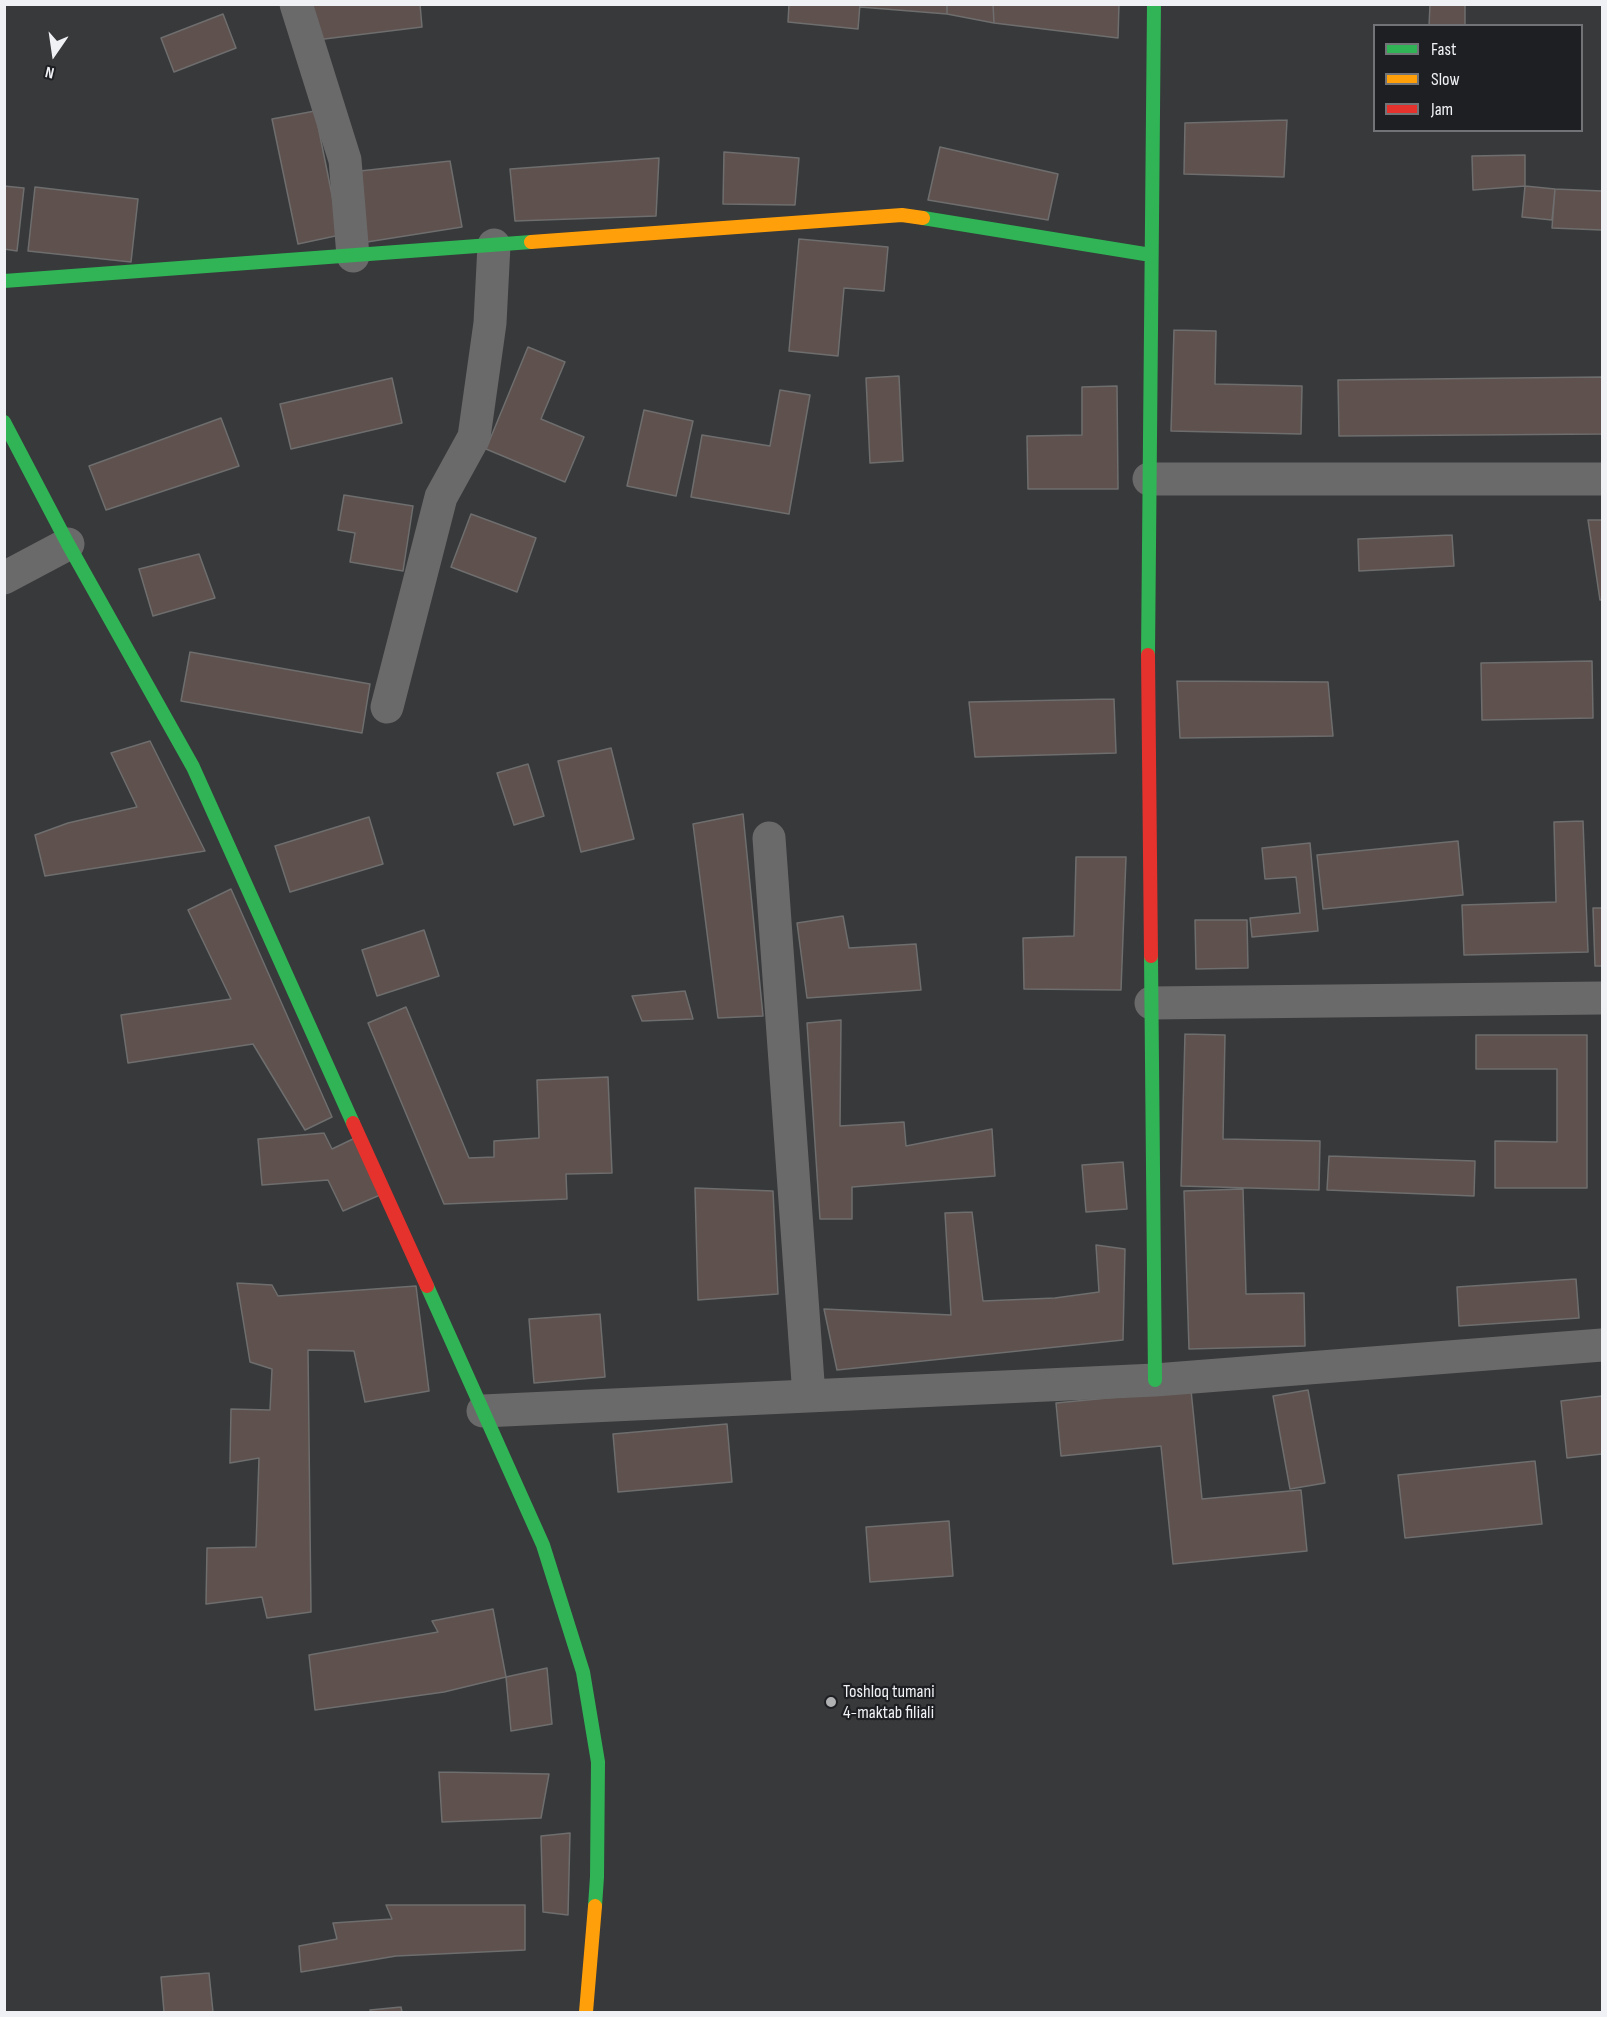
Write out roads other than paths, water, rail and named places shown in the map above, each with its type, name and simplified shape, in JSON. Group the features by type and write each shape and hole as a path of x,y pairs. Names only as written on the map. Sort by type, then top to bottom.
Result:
{"street":[{"path":"296,4 345,160 353,256"},
{"path":"1154,4 1148,624 1155,1380"},
{"path":"4,281 902,215 1151,255"},
{"path":"387,707 441,497 474,437 490,323 494,245"},
{"path":"4,422 68,544 193,767 543,1545 583,1672 598,1762 597,1878 586,2013"},
{"path":"1149,479 1602,479"},
{"path":"4,578 68,544"},
{"path":"769,838 809,1396"},
{"path":"1151,1003 1602,998"},
{"path":"483,1411 1155,1380 1602,1345"}],"place":[{"name":"Toshloq tumani 4-maktab filiali","path":"831,1702"}]}
